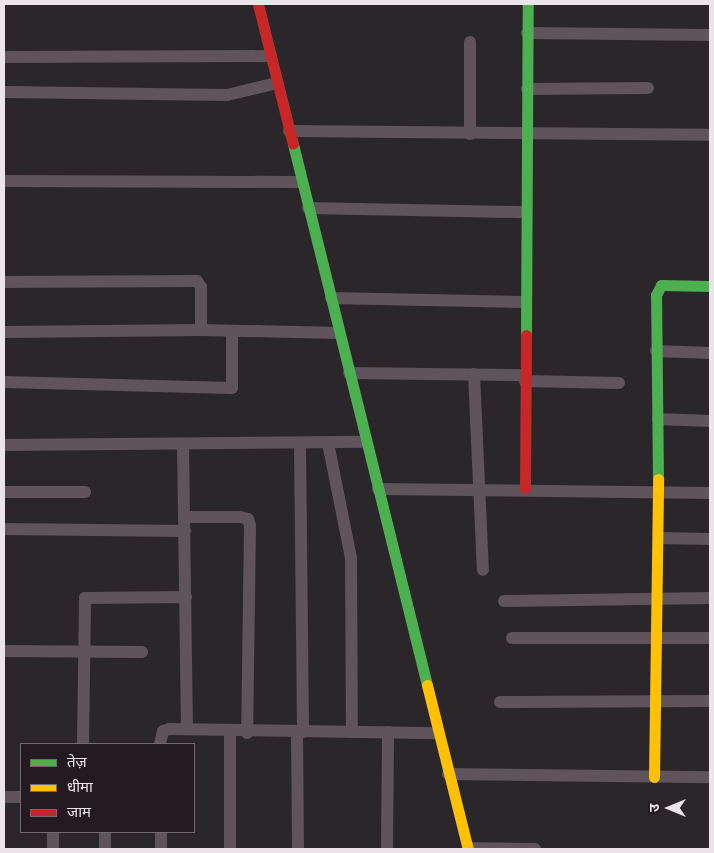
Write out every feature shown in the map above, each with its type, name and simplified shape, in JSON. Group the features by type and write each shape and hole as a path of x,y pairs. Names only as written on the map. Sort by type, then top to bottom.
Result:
{"street":[{"path":"258,4 300,182 331,298 437,733 468,849 535,849"},
{"path":"525,488 528,4"},
{"path":"528,33 710,35"},
{"path":"470,42 470,134"},
{"path":"4,57 270,56"},
{"path":"4,92 227,94 277,83"},
{"path":"527,88 648,88"},
{"path":"289,131 710,135"},
{"path":"4,181 300,182"},
{"path":"308,208 526,212"},
{"path":"4,282 197,281 202,287 201,330"},
{"path":"654,777 656,598 660,538 656,289 661,285 710,286"},
{"path":"331,298 526,302"},
{"path":"4,332 201,330 339,333"},
{"path":"4,382 232,388 232,331"},
{"path":"656,351 710,352"},
{"path":"349,373 474,374 619,382"},
{"path":"474,374 483,570"},
{"path":"658,419 710,421"},
{"path":"4,446 366,442"},
{"path":"298,849 300,443"},
{"path":"328,443 351,558 352,732"},
{"path":"183,445 187,730"},
{"path":"378,489 525,488 710,492"},
{"path":"4,492 85,492"},
{"path":"185,517 240,517 248,520 250,526 247,733"},
{"path":"4,529 185,532"},
{"path":"660,538 710,540"},
{"path":"83,743 85,598 186,597"},
{"path":"504,602 710,598"},
{"path":"512,638 710,638"},
{"path":"4,651 142,652"},
{"path":"500,702 710,701"},
{"path":"160,743 163,731 187,730 247,733 437,733"},
{"path":"230,732 230,849"},
{"path":"387,849 388,732"},
{"path":"448,774 710,777"},
{"path":"4,797 20,797"},
{"path":"53,833 53,849"},
{"path":"105,833 105,849"},
{"path":"161,833 161,849"}],"traffic: fast":[{"path":"526,335 528,4"},
{"path":"293,144 427,685"},
{"path":"658,479 656,295 661,285 710,286"}],"traffic: slow":[{"path":"654,777 658,479"},
{"path":"427,685 468,849"}],"traffic: jam":[{"path":"258,4 293,144"},
{"path":"525,488 526,335"}]}
